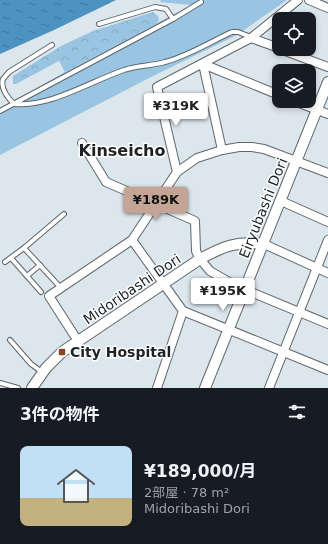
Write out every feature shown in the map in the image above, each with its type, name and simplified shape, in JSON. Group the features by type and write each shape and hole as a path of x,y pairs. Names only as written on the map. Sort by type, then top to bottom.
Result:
{"street":[{"path":"177,172 157,87 251,38 298,0"},
{"path":"309,0 328,8"},
{"path":"251,38 272,46"},
{"path":"299,56 328,67"},
{"path":"203,64 272,92"},
{"path":"203,64 222,150"},
{"name":"Eiryubashi Dori","path":"205,388 328,82"},
{"path":"314,108 328,114"},
{"path":"82,142 106,182 195,222 196,251 200,259 210,271 244,289 328,324"},
{"path":"79,341 49,296 132,240 177,172 197,158 222,150 239,147 252,147 264,149 297,160 328,173"},
{"path":"281,201 328,222"},
{"path":"132,240 183,311 328,370"},
{"path":"269,388 328,240"},
{"name":"Midoribashi Dori","path":"32,388 42,372 62,352 200,259 220,248 234,244 246,242 264,244"},
{"path":"264,244 328,273"},
{"path":"157,388 183,311"}],"lane":[{"path":"0,111 174,19 201,2"},
{"path":"99,24 155,7 166,9 174,19"},
{"path":"52,45 9,72 3,79 2,82 7,95 14,104 24,105 41,102 131,67 166,62 232,32 238,32 251,38"},
{"path":"5,262 64,214"},
{"path":"24,248 61,288"},
{"path":"11,258 40,292"},
{"path":"27,276 40,265"},
{"path":"10,340 31,364 42,372"},
{"path":"0,383 18,388"}],"green space":[{"path":"161,0 287,0 237,35 153,76 0,155 0,114 2,108 65,72 191,5 160,2"},
{"path":"153,12 158,16 159,20 156,24 65,72 59,61 16,84 13,84 13,76 61,46 93,31"}],"water":[{"path":"0,0 116,0 0,54"}],"place":[{"name":"City Hospital","path":"62,352"}],"district":[{"name":"Kinseicho","path":"122,150"}]}
